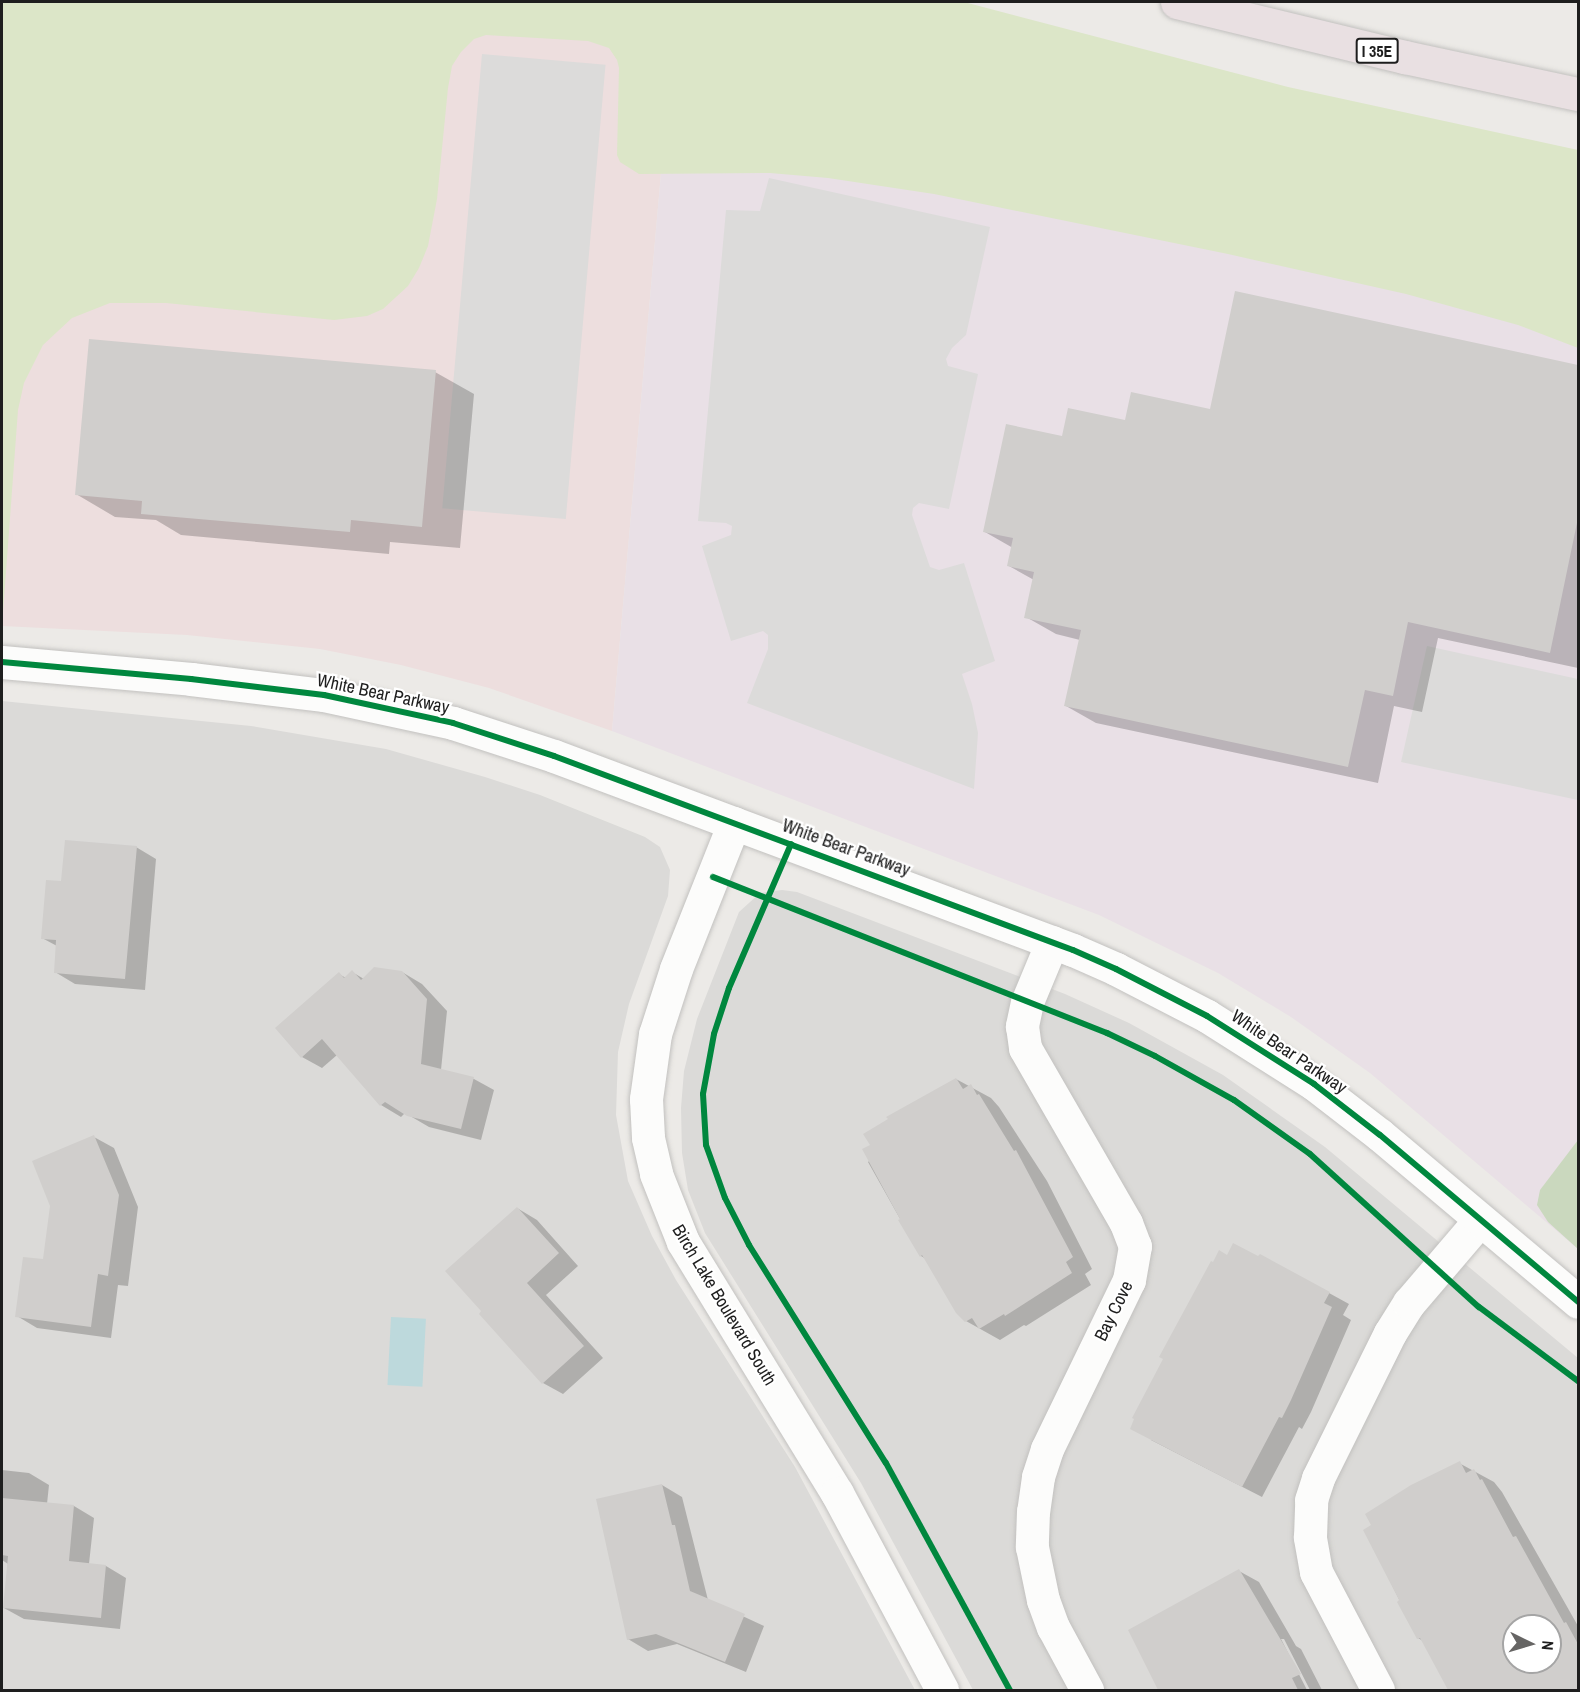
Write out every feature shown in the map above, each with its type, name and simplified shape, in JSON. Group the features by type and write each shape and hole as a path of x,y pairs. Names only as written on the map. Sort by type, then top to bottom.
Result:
{"highway":[{"name":"I 35E","path":"1177,2 1395,55 1578,94"}],"street":[{"name":"White Bear Parkway","path":"2,662 324,695 404,711 468,728 555,756 1052,942 1158,990 1276,1059 1380,1135 1578,1302"},
{"name":"Birch Lake Boulevard South","path":"734,823 669,986 655,1034 646,1099 648,1138 656,1174 683,1242 837,1492 942,1690"},
{"name":"Bay Cove","path":"1052,942 1027,1002 1022,1026 1025,1048 1126,1223 1135,1246 1130,1280 1047,1449 1038,1477 1033,1511 1032,1546 1043,1600 1053,1627 1087,1690"},
{"path":"1378,1690 1316,1572 1310,1537 1311,1500 1323,1467 1393,1327 1409,1304 1480,1220"}],"shaded area":[{"path":"676,2 612,731 489,688 401,665 320,649 187,635 2,626 2,106"},
{"path":"676,2 1578,206 1578,1249 1370,1073 1291,1017 1218,973 1099,915 612,731"},
{"path":"482,54 606,65 566,519 442,508"},
{"path":"769,178 990,227 966,335 952,348 946,359 948,366 978,374 949,509 919,503 913,508 912,515 930,567 939,570 964,563 995,661 962,674 978,733 974,789 747,703 768,649 768,635 763,631 731,641 702,546 731,535 732,526 726,523 698,521 726,210 760,211"},
{"path":"1427,646 1578,679 1578,800 1401,762"},
{"path":"2,701 251,726 386,749 540,795 645,837 660,847 670,870 668,896 629,1004 618,1052 616,1115 628,1181 652,1236 676,1280 795,1467 915,1690 2,1690"},
{"path":"782,890 797,892 1065,994 1129,1023 1223,1075 1325,1147 1578,1358 1578,1690 973,1690 861,1483 705,1233 688,1190 682,1153 681,1108 684,1071 697,1019 739,912 760,893"}],"green space":[{"path":"2,2 964,2 1288,87 1578,150 1578,348 1518,325 1406,294 1228,254 934,194 828,178 770,173 639,174 620,162 617,155 619,68 609,48 588,41 486,35 474,39 461,52 452,66 437,199 428,246 408,286 383,309 367,316 334,320 166,303 110,303 72,318 43,345 24,383 18,410 2,626"},
{"path":"1578,1140 1578,1249 1548,1222 1537,1205 1540,1190"}],"water":[{"path":"391,1317 426,1319 422,1387 387,1385"}],"building":[{"path":"1235,291 1578,365 1578,518 1550,653 1408,622 1393,696 1365,690 1348,767 1064,706 1081,630 1024,618 1034,572 1007,566 1013,538 983,532 1006,424 1062,436 1068,408 1125,420 1131,392 1210,409"},
{"path":"89,339 436,370 422,527 351,520 350,532 141,514 142,501 75,495"},
{"path":"65,840 137,846 125,979 54,973 56,940 41,939 46,880 61,881"},
{"path":"374,967 402,971 427,999 421,1064 474,1077 461,1129 407,1116 385,1102 380,1106 322,1039 301,1058 275,1028 339,972 344,978 352,970 361,980"},
{"path":"956,1078 963,1089 971,1084 1014,1151 1016,1150 1073,1257 1066,1262 1072,1273 1005,1316 1004,1314 979,1329 972,1318 965,1322 956,1313 922,1255 920,1257 898,1220 900,1219 862,1149 870,1145 863,1134 888,1119 886,1117"},
{"path":"94,1135 119,1195 108,1276 98,1274 91,1327 15,1317 23,1257 43,1259 50,1206 32,1161"},
{"path":"517,1207 559,1253 527,1283 584,1346 542,1384 479,1314 481,1311 445,1271"},
{"path":"1233,1243 1258,1256 1260,1254 1330,1292 1324,1303 1332,1307 1282,1418 1279,1417 1242,1487 1130,1429 1134,1419 1132,1418 1163,1359 1159,1357 1211,1261 1213,1262 1219,1250 1227,1255"},
{"path":"1460,1461 1466,1473 1474,1469 1480,1480 1482,1479 1513,1537 1516,1536 1559,1614 1502,1614 1502,1674 1562,1674 1562,1619 1564,1623 1566,1622 1578,1644 1578,1690 1448,1690 1420,1638 1417,1639 1397,1602 1399,1600 1363,1530 1371,1525 1365,1514 1411,1485"},
{"path":"662,1484 672,1525 675,1525 690,1591 745,1614 725,1662 656,1634 627,1640 596,1499"},
{"path":"2,1498 74,1505 69,1561 106,1565 101,1618 3,1608 8,1556 2,1555"},
{"path":"1239,1569 1301,1674 1292,1678 1298,1690 1158,1690 1128,1630"}],"cycle path":[{"path":"2,662 191,679 324,695 453,723 554,756 1073,950 1116,969 1207,1016 1314,1084 1380,1135 1578,1302"},
{"path":"791,844 729,988 714,1034 703,1094 706,1145 725,1198 749,1245 886,1463 1010,1690"},
{"path":"713,877 1107,1033 1155,1056 1234,1100 1310,1154 1479,1307 1578,1381"}]}
